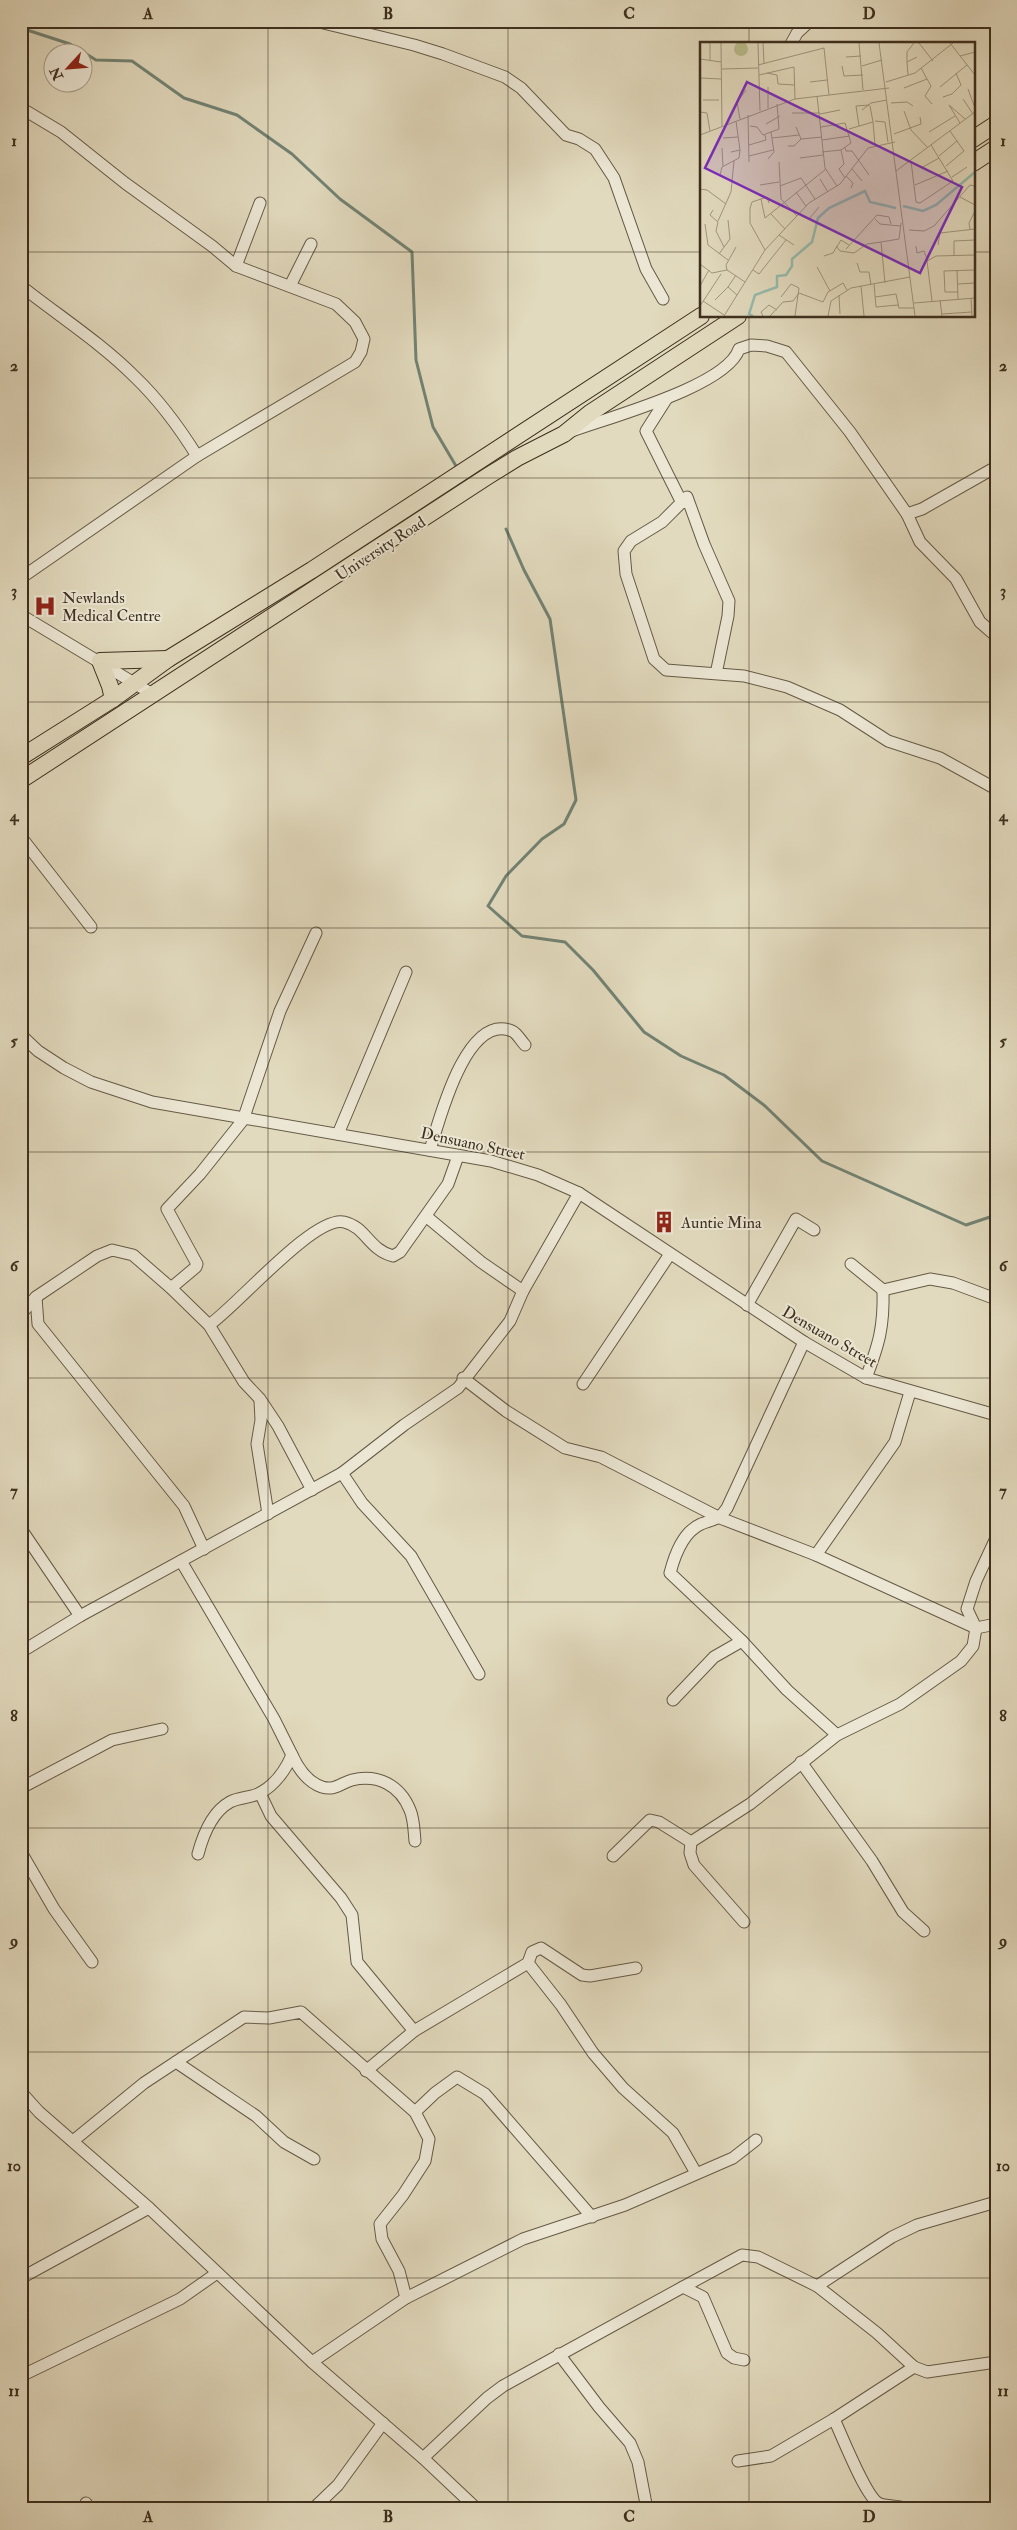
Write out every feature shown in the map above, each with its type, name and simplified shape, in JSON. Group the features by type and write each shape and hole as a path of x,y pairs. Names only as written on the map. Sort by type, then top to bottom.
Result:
{"highway":[{"path":"974,138 996,124"},
{"path":"974,162 996,148"},
{"name":"University Road","path":"21,757 113,699 168,659 312,570 445,481 700,317"},
{"name":"University Road","path":"21,780 517,458 564,434 590,413 735,318"},
{"path":"113,699 100,661 168,659"}],"street":[{"path":"315,21 429,49 505,77 521,88 566,135 579,139 595,149 614,178 646,269 663,299"},
{"path":"792,42 797,33 810,21"},
{"path":"21,108 61,132 125,183 212,246 236,266 336,304 355,322 364,339 361,352 355,362 197,456 21,578"},
{"path":"236,266 260,203"},
{"path":"290,286 311,244"},
{"path":"21,286 112,356 136,378 170,415 197,456"},
{"path":"564,434 696,387 736,358 739,349 751,345 767,346 786,352 850,432 907,514 920,542 956,579 980,622 996,636"},
{"path":"667,398 646,432 681,501"},
{"path":"907,514 922,509 996,467"},
{"path":"716,674 728,616 729,601 686,498 662,522 631,541 624,551 626,574 654,659 666,670 716,674 744,676 788,687 840,710 888,741 940,758 996,789"},
{"path":"21,616 154,694"},
{"path":"21,837 91,928"},
{"path":"172,1288 197,1264 167,1209 200,1174 243,1120 280,1011 316,933"},
{"path":"338,1134 406,972"},
{"path":"430,1150 453,1083 463,1059 472,1046 484,1034 498,1029 513,1031 525,1045"},
{"name":"Densuano Street","path":"21,1035 38,1051 90,1082 152,1102 243,1120 338,1134 491,1161 538,1175 579,1193 804,1342 866,1378 996,1415"},
{"path":"208,1326 224,1316 265,1274 327,1224 342,1222 358,1227 373,1247 383,1254 393,1256 400,1252 411,1234 427,1217 448,1184 458,1156"},
{"path":"21,1652 80,1616 342,1473 404,1425 458,1388 463,1378 510,1321 523,1291 579,1193"},
{"path":"427,1217 481,1262 523,1291"},
{"path":"747,1304 796,1219 814,1230"},
{"path":"21,1314 36,1297 72,1271 112,1250 133,1255 172,1288 208,1326 244,1382 260,1399 291,1448 312,1490"},
{"path":"583,1384 670,1254"},
{"path":"851,1264 883,1290 884,1319 880,1340 866,1378"},
{"path":"883,1290 930,1279 953,1283 996,1299"},
{"path":"36,1297 38,1324 184,1506 204,1549"},
{"path":"21,1320 38,1324"},
{"path":"804,1342 728,1508 720,1518 699,1525 685,1536 670,1572 742,1641 787,1690 837,1735"},
{"path":"463,1378 506,1410 565,1448 601,1457 720,1518 816,1555 976,1628 996,1624"},
{"path":"816,1555 895,1442 910,1392"},
{"path":"260,1399 261,1420 257,1444 268,1514"},
{"path":"342,1473 362,1503 411,1556 479,1674"},
{"path":"21,1529 80,1616"},
{"path":"691,1842 750,1804 837,1735 900,1704 961,1661 973,1646 976,1628 967,1608 976,1581 996,1538"},
{"path":"181,1561 274,1719 300,1773 322,1787 337,1788 350,1780 374,1777 392,1785 410,1810 415,1841"},
{"path":"673,1700 714,1657 742,1641"},
{"path":"21,1788 112,1740 162,1729"},
{"path":"198,1854 208,1826 230,1802 260,1793 285,1770 292,1755"},
{"path":"801,1762 872,1861 903,1912 924,1930"},
{"path":"260,1793 270,1816 341,1898 352,1915 357,1962 414,2030"},
{"path":"613,1856 650,1820 659,1822 691,1842"},
{"path":"691,1842 690,1853 694,1865 744,1922"},
{"path":"21,1852 54,1908 92,1962"},
{"path":"366,2071 414,2030 528,1963 532,1952 541,1948 582,1975 590,1976 636,1968"},
{"path":"528,1963 562,2005 599,2060 623,2088 673,2133 696,2174"},
{"path":"73,2141 144,2083 244,2017 269,2018 301,2012 415,2112 429,2139 425,2161 403,2195 380,2224 382,2239 399,2271 406,2298"},
{"path":"176,2062 256,2116 284,2142 314,2159"},
{"path":"415,2112 435,2093 457,2077 468,2083 490,2099 592,2217"},
{"path":"21,2092 39,2112 149,2208 312,2362 423,2458 477,2509"},
{"path":"312,2362 406,2298 523,2239 625,2205 733,2158 756,2140"},
{"path":"817,2286 892,2237 917,2225 996,2202"},
{"path":"21,2278 149,2208"},
{"path":"423,2458 487,2398 559,2354 742,2255 758,2257 817,2286 877,2333 914,2366 927,2372 996,2362"},
{"path":"21,2376 180,2298 216,2273"},
{"path":"683,2287 703,2297 727,2353 734,2358 744,2360"},
{"path":"559,2354 599,2407 630,2443 638,2462 646,2504"},
{"path":"738,2461 771,2456 834,2419 914,2366"},
{"path":"834,2419 867,2489 876,2502 882,2505 899,2505 908,2509"},
{"path":"313,2509 338,2485 383,2423"}],"waterway":[{"path":"21,28 70,44 96,60 132,61 184,98 237,115 292,154 340,199 412,252 416,360 433,427 456,466"},
{"path":"506,529 524,570 550,619 576,800 564,824 542,839 506,876 488,906 522,936 565,942 593,970 644,1032 681,1056 724,1075 765,1106 822,1161 966,1225 996,1215"}],"place":[{"name":"Newlands Medical Centre","path":"45,606"},
{"name":"Auntie Mina","path":"664,1222"}]}
